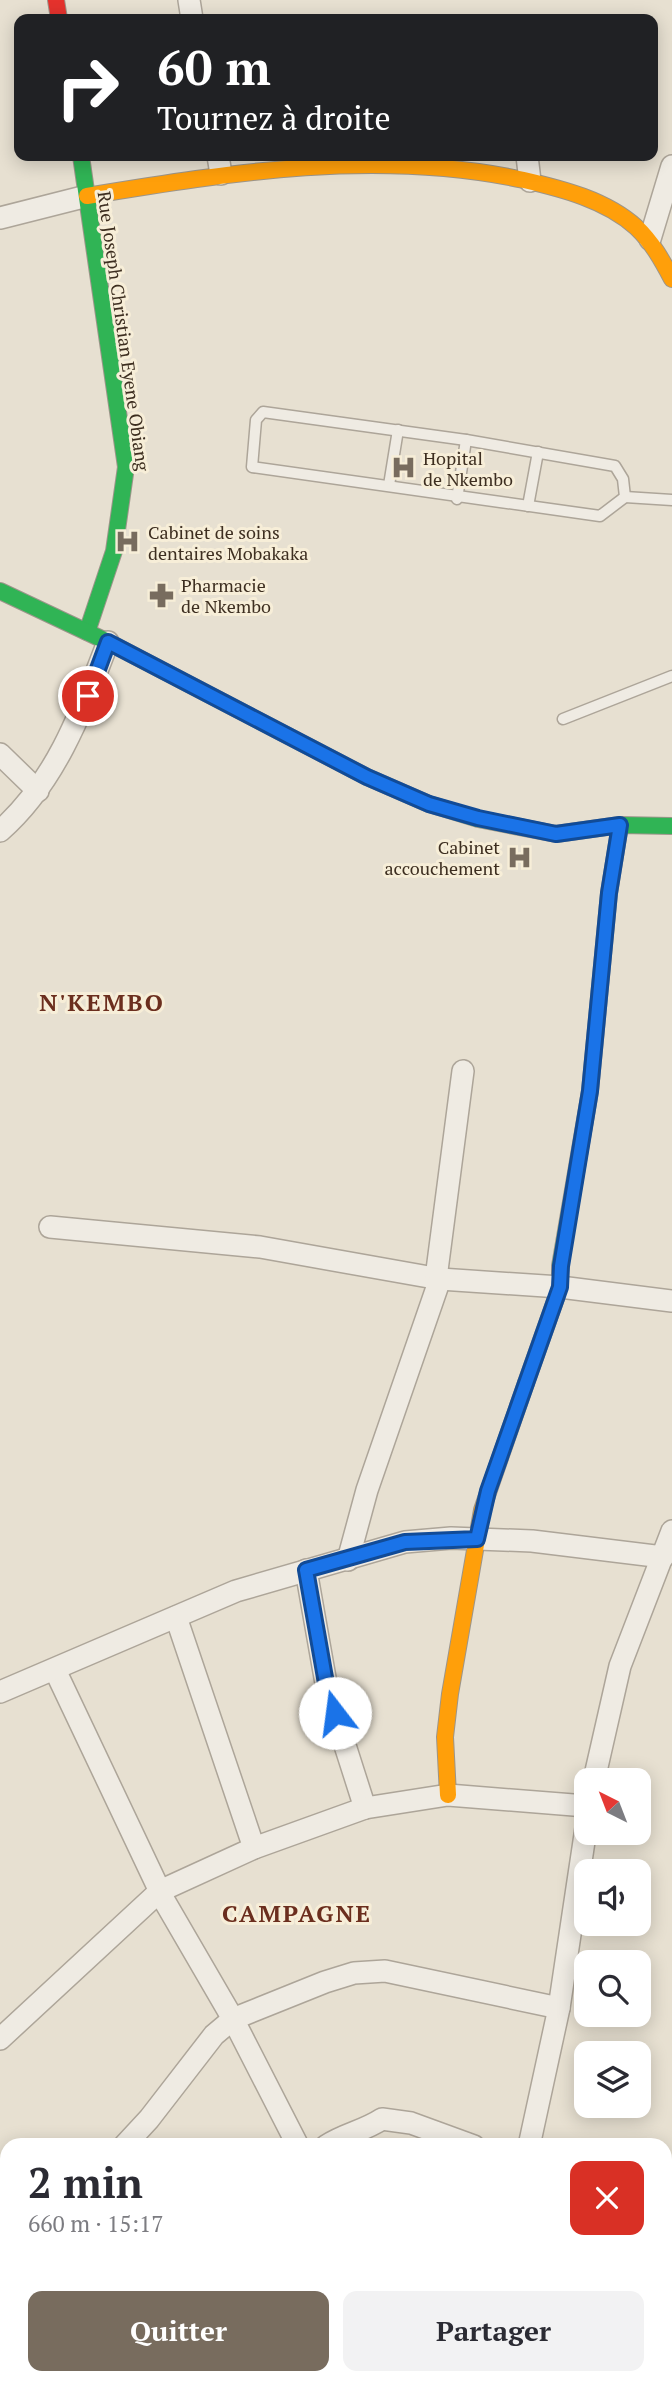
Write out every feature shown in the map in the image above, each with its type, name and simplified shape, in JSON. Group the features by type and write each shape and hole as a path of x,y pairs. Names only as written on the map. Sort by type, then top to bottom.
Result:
{"street":[{"name":"Rue Joseph Christian Eyene Obiang","path":"82,161 126,467 124,497 112,567 88,632"},
{"path":"0,218 219,165 386,161 457,168 530,181 592,200 616,212 650,239 672,279"},
{"path":"528,161 530,181"},
{"path":"650,239 672,166"},
{"path":"0,591 108,642 367,777 429,804 489,821 556,834 620,825 672,826"},
{"path":"0,831 38,791 69,739 108,642"},
{"path":"0,754 38,791"},
{"path":"447,1795 445,1737 477,1539 490,1485 560,1287 561,1266 590,1091 609,893 620,825"},
{"path":"348,1560 367,1490 438,1278 463,1071"},
{"path":"50,1227 260,1247 438,1278 560,1287 672,1301"},
{"path":"597,1768 620,1665 672,1531"},
{"path":"0,1692 236,1591 405,1542 477,1539 567,1544 663,1557"},
{"path":"306,1570 327,1689 365,1808"},
{"path":"176,1617 254,1848"},
{"path":"55,1670 160,1891 233,2019 295,2138"},
{"path":"0,2039 160,1891 254,1848 365,1808 447,1795 574,1805"},
{"path":"531,2138 559,2008 583,1845"},
{"path":"131,2138 207,2043 233,2019 354,1973 385,1970 559,2008"},
{"path":"342,2138 357,2130 367,2130 382,2119 411,2123 452,2138"}],"lane":[{"path":"625,497 623,479 615,466 466,440 263,412 256,420 252,467 389,485 457,499 600,516 625,497 672,500"},
{"path":"389,485 398,430"},
{"path":"457,499 466,440"},
{"path":"528,506 538,452"},
{"path":"563,719 672,676"}],"traffic: fast":[{"path":"82,161 126,467 114,551 87,632"},
{"path":"0,591 108,642 367,777 429,804 478,819 556,834 620,825 672,826"},
{"path":"526,1383 560,1287 560,1266 590,1091 609,893 620,825"}],"traffic: slow":[{"path":"87,196 196,179 306,167 415,166 469,171 554,187 598,203 624,218 642,233 672,279"},
{"path":"448,1795 445,1737 450,1694 482,1510 526,1383"}],"traffic: jam":[{"path":"56,0 58,14"}],"place":[{"name":"Hopital de Nkembo","path":"403,468"},
{"name":"Cabinet de soins dentaires Mobakaka","path":"128,542"},
{"name":"Pharmacie de Nkembo","path":"161,595"},
{"name":"Cabinet accouchement","path":"520,857"}],"district":[{"name":"N'KEMBO","path":"102,1002"},
{"name":"CAMPAGNE","path":"297,1913"}],"route":[{"path":"88,696 108,642 367,777 429,804 522,829 556,834 620,825 609,893 590,1091 561,1266 560,1287 514,1425 488,1491 477,1539 450,1538 405,1542 306,1570 327,1689 335,1713"}]}
